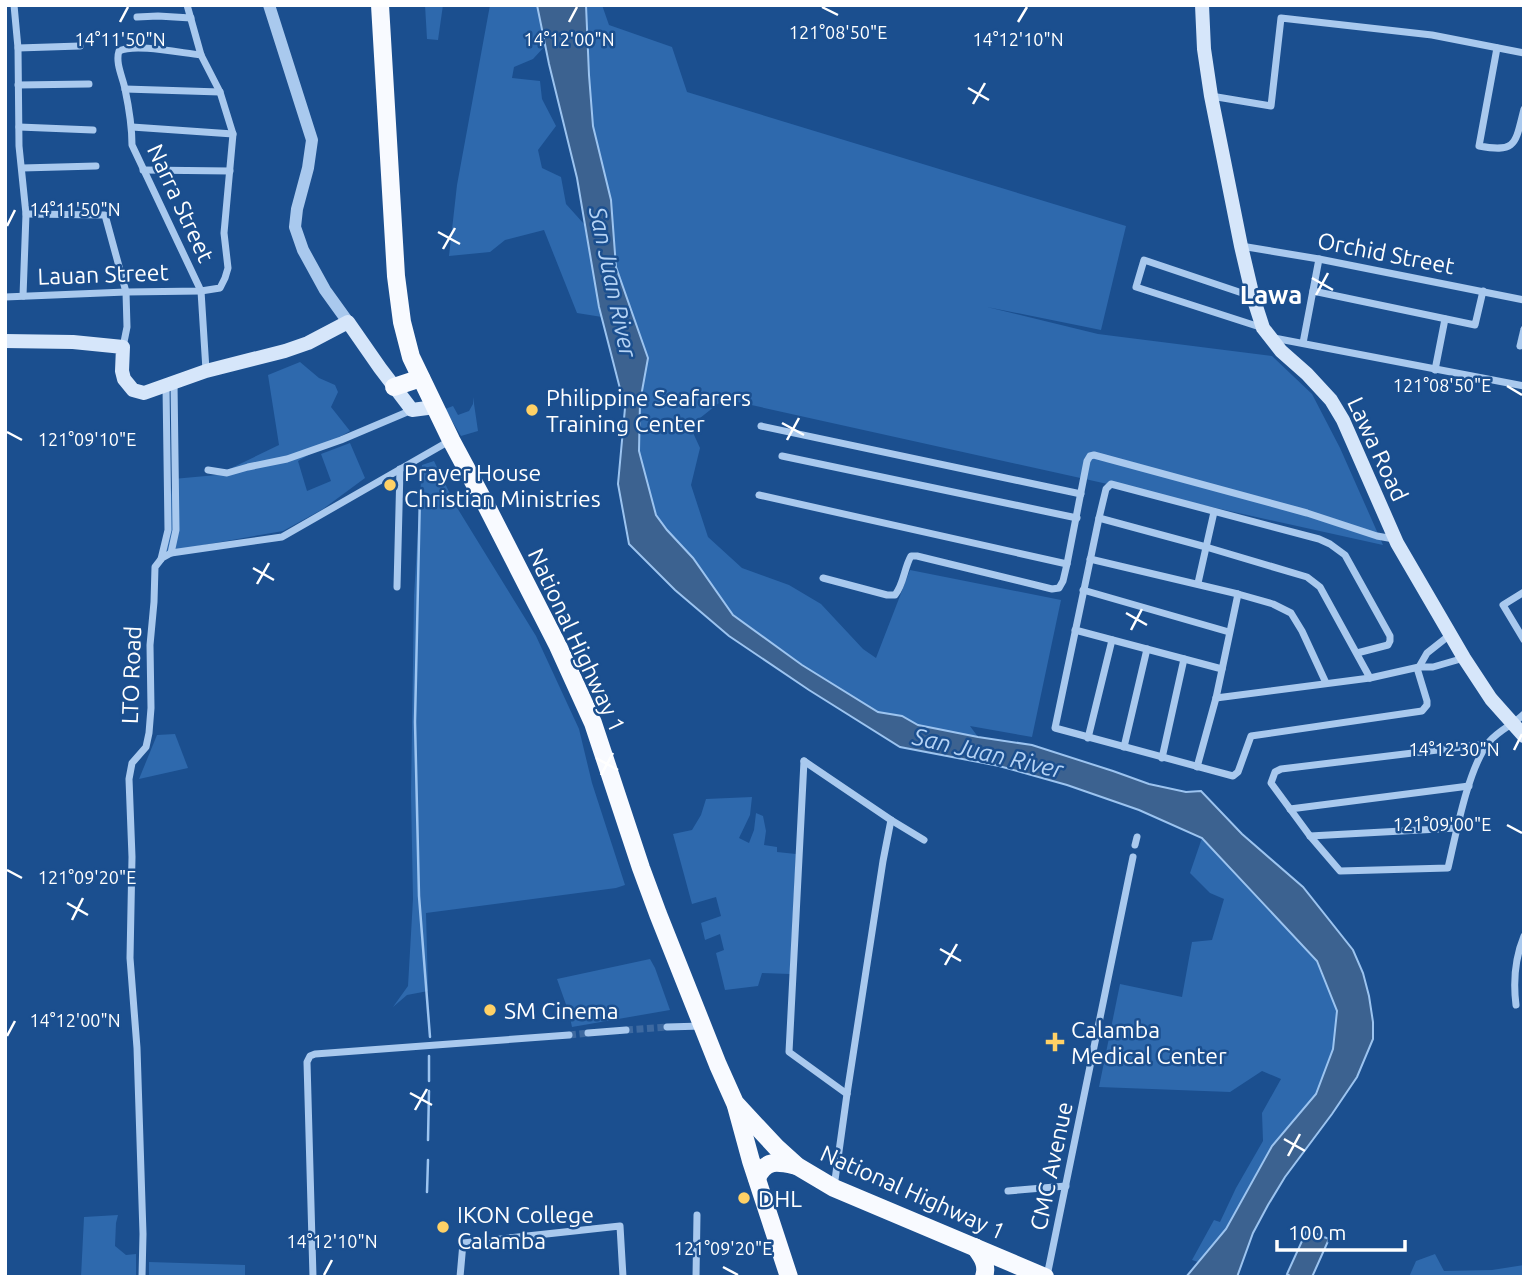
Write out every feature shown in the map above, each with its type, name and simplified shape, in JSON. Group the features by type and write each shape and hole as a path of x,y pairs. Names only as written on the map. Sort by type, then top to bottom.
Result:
{"highway":[{"name":"National Highway 1","path":"380,5 396,276 402,322 411,357 558,646 593,723 641,868 735,1103 797,1166 834,1188 1046,1277"},
{"path":"394,387 421,378"},
{"path":"735,1103 789,1277"},
{"path":"754,1170 776,1147"},
{"path":"754,1170 760,1172 771,1163 778,1162 797,1166"},
{"path":"975,1247 985,1262 985,1277"}],"main road":[{"name":"Lawa Road","path":"1202,5 1204,49 1211,96 1252,297 1267,333 1281,351 1331,400 1343,420 1395,539 1491,699 1518,719 1524,736"},
{"path":"5,341 73,342 123,347 122,371 129,387 138,393 144,393 206,371 285,351 348,322 412,410 435,407"}],"street":[{"path":"14,5 26,214 23,296"},
{"path":"187,5 201,55 220,92 233,134 224,233 228,268 220,288 201,291"},
{"path":"269,5 312,140 295,227 303,250 348,322"},
{"path":"137,17 191,18"},
{"path":"1211,96 1271,106 1281,18 1432,35 1524,53"},
{"path":"18,48 80,46"},
{"name":"Narra Street","path":"201,55 125,48 119,51 117,57 132,127 132,145 201,291 206,371"},
{"path":"1497,48 1479,146 1508,148 1515,141 1524,109"},
{"path":"18,85 89,84"},
{"path":"125,89 220,92"},
{"path":"19,127 93,130"},
{"path":"132,127 233,134"},
{"path":"22,168 96,166"},
{"path":"143,170 230,170"},
{"path":"26,214 105,215 126,292 127,327 123,347"},
{"name":"Orchid Street","path":"1241,246 1524,300"},
{"path":"1303,343 1319,259"},
{"path":"1252,297 1144,260 1136,287 1303,343 1524,386"},
{"name":"Lauan Street","path":"5,297 201,291"},
{"path":"1313,291 1475,325 1483,291"},
{"path":"1435,370 1445,319"},
{"path":"1520,346 1524,329"},
{"path":"170,384 176,530 171,553"},
{"name":"LTO Road","path":"142,1277 137,1048 130,958 129,779 132,763 146,747 149,733 150,645 155,567 161,559 167,530 170,384"},
{"path":"208,470 227,473 287,459 412,410"},
{"path":"761,426 1081,494"},
{"path":"161,559 171,553 282,537 451,440"},
{"path":"823,578 887,596 895,595 900,589 907,562 911,556 917,556 1052,589 1059,588 1067,564 1087,461 1094,455 1395,539"},
{"path":"782,456 1077,518"},
{"path":"397,587 400,469"},
{"path":"1357,653 1388,645 1390,636 1345,555 1330,544 1111,484 1106,489 1099,518 1055,727 1233,776 1238,772 1251,736 1422,711 1427,701 1418,667 1427,653 1451,634"},
{"path":"759,495 1067,564"},
{"path":"1198,583 1214,512"},
{"path":"1099,518 1307,576 1320,587 1370,678"},
{"path":"1090,559 1198,583 1273,604 1291,613 1326,684"},
{"path":"1083,590 1230,632"},
{"path":"1524,592 1503,605 1524,640"},
{"path":"1197,767 1216,698 1238,594"},
{"path":"1075,630 1222,668"},
{"path":"1088,738 1112,640"},
{"path":"1124,747 1147,649"},
{"path":"1216,698 1370,678 1418,667 1433,667 1464,657"},
{"path":"1162,758 1184,659"},
{"path":"1488,744 1281,769 1275,772 1271,783 1340,871 1448,868 1477,760 1502,729 1518,719"},
{"path":"847,1094 789,1052 804,761 891,820 925,839"},
{"path":"1290,809 1469,786"},
{"path":"834,1188 891,820"},
{"path":"1310,836 1457,828"},
{"name":"CMC Avenue","path":"1046,1277 1133,857"},
{"path":"1516,1005 1514,987 1520,971 1519,949 1524,936"},
{"path":"667,1027 702,1026"},
{"path":"588,1033 626,1030"},
{"path":"313,1277 307,1062 310,1056 569,1035"},
{"path":"1008,1191 1066,1186"},
{"path":"696,1277 697,1215"},
{"path":"460,1277 463,1243 620,1226 624,1277"}],"shaded area":[{"path":"425,5 443,5 438,40 427,39"},
{"path":"490,5 537,5 545,46 533,59 514,67 512,78 540,81 542,99 556,126 538,150 542,168 561,177 566,204 584,224 602,317 577,313 544,230 505,240 490,252 449,256 457,185"},
{"path":"586,5 602,5 609,25 672,47 687,92 1126,226 1101,330 987,307 1098,334 1272,356 1312,394 1340,448 1383,545 724,399 690,426 700,448 691,485 708,537 742,568 789,585 821,604 863,649 876,658 910,570 1061,600 1032,737 970,726 978,737 918,725 902,716 878,712 802,665 733,615 693,558 656,515 639,450 640,402 648,358 616,267 611,200 593,126"},
{"path":"300,362 319,378 335,385 338,392 331,407 350,431 298,461 307,491 331,481 321,454 350,443 365,478 323,509 283,531 164,552 173,479 217,475 279,445 268,375"},
{"path":"473,397 478,431 461,436 445,409 453,406 458,415 469,411"},
{"path":"434,461 456,506 536,636 579,729 592,783 625,885 426,913 428,991 407,995 393,1007 408,986 413,899 411,794 414,596 422,465"},
{"path":"175,734 188,768 139,779 157,735"},
{"path":"752,797 750,815 739,838 749,843 756,813 763,816 766,831 764,845 777,847 777,852 796,854 790,974 762,973 758,986 725,990 716,953 724,950 720,934 705,940 701,923 721,916 716,897 692,904 673,834 692,830 706,799"},
{"path":"1202,838 1317,961 1337,1011 1333,1049 1316,1094 1272,1146 1227,1229 1198,1262 1192,1260 1214,1220 1220,1222 1263,1141 1262,1113 1281,1079 1262,1071 1230,1092 1099,1087 1120,984 1182,997 1192,942 1212,940 1224,899 1210,893 1190,873"},
{"path":"650,959 670,1010 572,1027 557,979"},
{"path":"118,1215 115,1246 126,1255 136,1254 136,1275 81,1277 84,1217"},
{"path":"1435,1254 1444,1271 1492,1270 1524,1265 1524,1277 1409,1277 1416,1261"},
{"path":"149,1262 245,1265 245,1277 149,1277"}],"water":[{"name":"San Juan River","path":"537,5 586,5 593,126 611,200 616,267 648,358 640,402 639,451 656,515 693,558 733,615 802,665 878,712 902,716 918,725 1032,745 1149,784 1186,792 1201,791 1242,834 1303,887 1353,950 1369,996 1373,1039 1357,1077 1268,1205 1253,1233 1237,1277 1186,1277 1226,1229 1272,1146 1316,1094 1333,1049 1337,1011 1317,961 1202,838 1139,810 1067,785 999,766 900,747 729,636 675,590 629,544 618,484 625,408 599,307 577,178"},
{"path":"1307,1230 1329,1239 1312,1277 1292,1277 1287,1274"}],"waterway":[{"path":"420,493 415,722 419,896 430,1037"},
{"path":"429,1056 429,1081"},
{"path":"428,1140 429,1091"},
{"path":"427,1192 428,1160"}],"tunnel":[{"path":"626,1030 667,1027"},
{"path":"569,1035 588,1033"}],"place":[{"name":"Philippine Seafarers Training Center","path":"532,410"},
{"name":"Prayer House Christian Ministries","path":"390,485"},
{"name":"SM Cinema","path":"490,1010"},
{"name":"Calamba Medical Center","path":"1055,1042"},
{"name":"DHL","path":"744,1198"},
{"name":"IKON College Calamba","path":"443,1227"}],"district":[{"name":"Lawa","path":"1271,294"}]}
